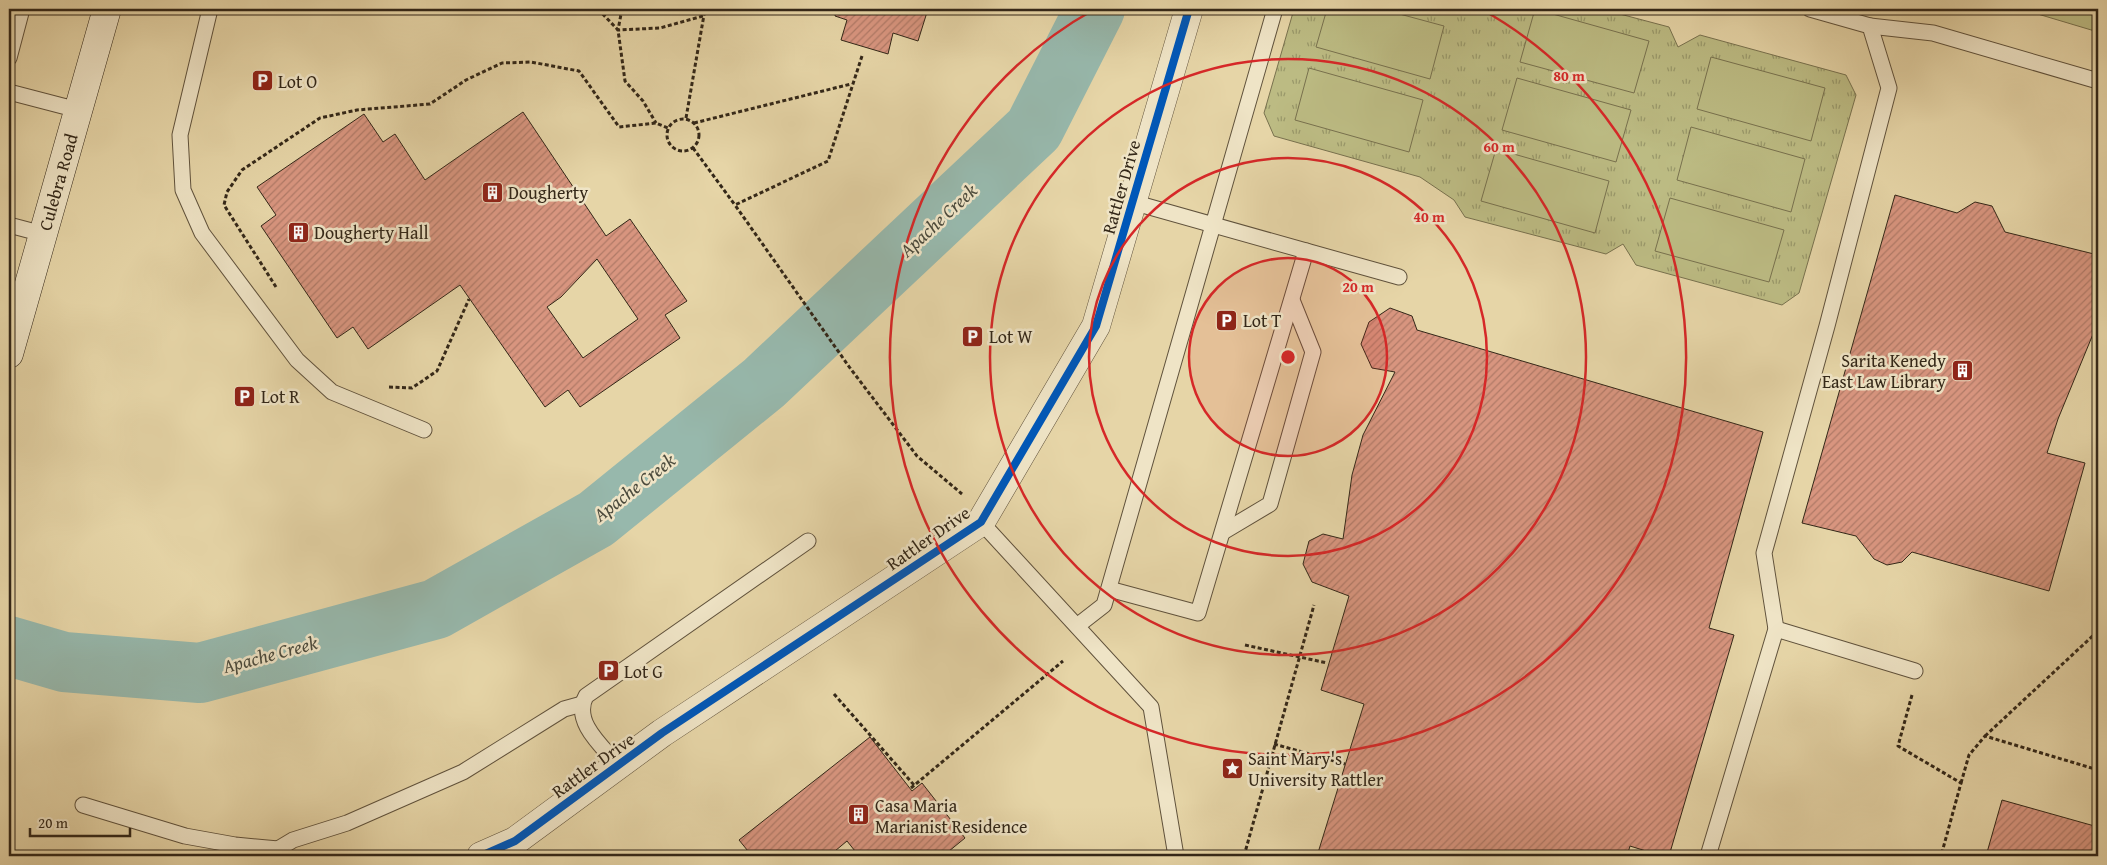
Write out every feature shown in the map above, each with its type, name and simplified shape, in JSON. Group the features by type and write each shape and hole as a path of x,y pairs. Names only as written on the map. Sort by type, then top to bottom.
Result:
{"street":[{"name":"Culebra Road","path":"9,354 107,9"},
{"name":"Rattler Drive","path":"481,856 515,841 662,733 987,514 1096,326 1189,9"}],"lane":[{"path":"9,58 22,9"},
{"path":"210,9 180,135 183,190 202,233 297,360 332,392 424,430"},
{"path":"1077,626 1104,605 1275,9"},
{"path":"1810,9 1870,26 1933,33 2098,81"},
{"path":"1708,856 1776,629 1764,553 1827,326 1889,88 1870,26"},
{"path":"9,92 78,110"},
{"path":"1132,202 1398,277"},
{"path":"9,224 43,234"},
{"path":"1109,589 1198,613 1306,251"},
{"path":"1222,532 1270,504 1312,352 1292,300"},
{"path":"987,514 1077,626 1152,707 1176,856"},
{"path":"618,765 583,721 582,704 586,696 808,540"},
{"path":"1776,629 1915,671"},
{"path":"83,805 185,836 278,853 293,840 347,823 463,772 564,709 582,704"}],"path":[{"path":"598,9 618,30 660,28 703,16"},
{"path":"622,9 618,30 625,81 643,101 656,123"},
{"path":"686,118 705,9"},
{"path":"735,205 828,161 851,84 862,56"},
{"path":"281,294 224,205 227,192 242,170 320,118 358,110 430,104 466,80 502,63 531,62 579,71 619,127 656,123 668,128"},
{"path":"694,123 851,84"},
{"path":"686,118 694,123 699,131 699,140 693,148 683,151 672,148 666,139 668,128 676,120 686,118"},
{"path":"693,148 850,368 917,456 957,493 987,514"},
{"path":"385,387 412,388 437,371 469,300"},
{"path":"1244,856 1314,605"},
{"path":"1941,856 1969,756 1985,736 2098,631"},
{"path":"1245,645 1327,663"},
{"path":"834,694 913,787 1063,662"},
{"path":"1915,671 1910,710 1898,746 1961,783"},
{"path":"1985,736 2098,770"},
{"path":"1274,744 1345,764"}],"green space":[{"path":"1294,9 1453,9 1465,12 1476,9 1601,9 1669,27 1678,47 1700,35 1846,75 1856,95 1799,293 1782,305 1636,265 1623,244 1606,254 1465,217 1454,200 1420,177 1274,136 1264,113"},
{"path":"1327,9 1381,9 1444,26 1430,79 1316,47"},
{"path":"1535,9 1649,41 1634,93 1520,62"},
{"path":"2021,9 2098,9 2098,32"},
{"path":"1711,57 1825,88 1811,141 1697,109"},
{"path":"1309,68 1423,100 1409,152 1295,120"},
{"path":"1517,78 1631,110 1616,162 1502,130"},
{"path":"1691,127 1805,159 1791,212 1677,180"},
{"path":"1496,149 1609,181 1595,233 1481,201"},
{"path":"1670,198 1784,230 1769,282 1655,251"}],"building":[{"path":"836,9 928,9 918,41 893,33 888,54 841,40 847,20 835,16"},
{"path":"523,112 606,236 630,219 687,301 665,315 680,338 580,407 568,390 545,407 460,285 368,349 353,327 337,338 261,226 276,215 257,187 364,114 383,142 395,134 425,180","holes":["597,259 638,319 583,358 547,307 561,297"]},
{"name":"Sarita Kenedy East Law Library","path":"1895,195 1957,213 1975,202 1992,206 2005,232 2098,255 2098,322 2058,419 2047,453 2085,463 2049,591 1912,552 1902,562 1887,565 1874,559 1856,536 1802,523"},
{"path":"1390,308 1412,316 1417,330 1763,432 1709,628 1734,635 1669,856 1662,856 1630,846 1627,856 1317,856 1364,704 1321,690 1349,596 1312,582 1303,564 1309,541 1323,534 1343,539 1352,475 1363,435 1395,372 1372,368 1361,344 1369,322"},
{"name":"Casa Maria Marianist Residence","path":"870,737 912,791 922,783 965,838 943,856 859,856 847,841 829,856 752,856 739,840"},
{"path":"2002,800 2098,827 2098,856 1986,856"}],"waterway":[{"name":"Apache Creek","path":"9,646 64,662 200,673 436,609 596,519 764,383 1034,129 1095,9"}],"cycle path":[{"path":"481,856 515,841 662,733 981,522 1096,326 1189,9"}],"place":[{"name":"Lot O","path":"262,81"},
{"name":"Dougherty","path":"492,192"},
{"name":"Dougherty Hall","path":"298,232"},
{"name":"Lot T","path":"1227,320"},
{"name":"Lot W","path":"973,336"},
{"name":"Sarita Kenedy East Law Library","path":"1962,370"},
{"name":"Lot R","path":"245,396"},
{"name":"Lot G","path":"608,671"},
{"name":"Saint Mary's University Rattler","path":"1232,768"},
{"name":"Casa Maria Marianist Residence","path":"859,815"}]}
